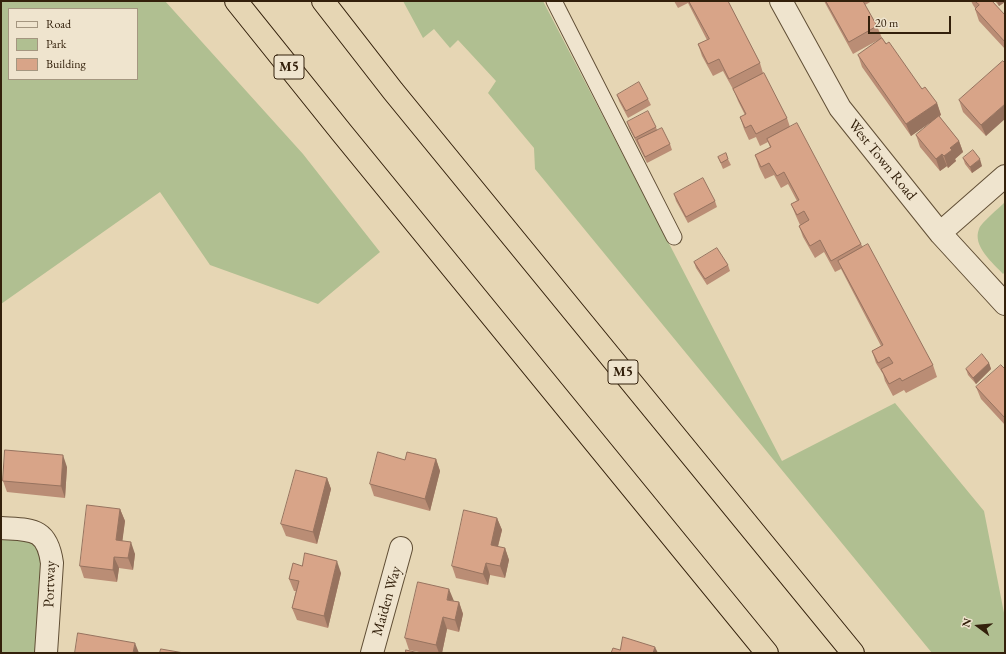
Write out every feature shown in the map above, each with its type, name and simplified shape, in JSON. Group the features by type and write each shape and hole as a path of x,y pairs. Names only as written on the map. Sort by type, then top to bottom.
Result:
{"highway":[{"name":"M5","path":"236,1 767,653"},
{"name":"M5","path":"323,1 393,91 853,653"}],"street":[{"name":"West Town Road","path":"781,1 840,108 940,233 1005,304"},
{"path":"940,233 1005,176"},
{"name":"Portway","path":"1,528 30,530 42,536 48,543 51,551 52,563 46,653"},
{"name":"Maiden Way","path":"372,653 401,548"}],"lane":[{"path":"554,1 674,237"}],"green space":[{"path":"1,1 165,1 303,154 380,252 318,304 210,265 160,192 1,304"},
{"path":"403,1 543,1 782,461 895,403 984,511 1005,618 1005,653 932,653 535,169 534,148 488,93 496,81 458,40 450,48 434,29 423,38"},
{"path":"1005,202 1005,272 1003,274 981,248 978,242 978,235 980,226"},
{"path":"2,537 30,539 43,551 35,653 1,653"}],"building":[{"path":"689,1 728,1 760,63 729,79 719,59 708,64 698,44 709,39"},
{"path":"826,1 863,1 877,26 849,42"},
{"path":"975,1 992,1 1005,15 1005,42 975,9 979,5"},
{"path":"882,38 886,44 889,42 922,89 925,87 937,103 906,124 858,55"},
{"path":"1003,61 1005,63 1005,104 981,125 959,100"},
{"path":"764,73 787,118 756,134 751,125 745,128 740,117 746,114 733,89"},
{"path":"639,82 648,99 626,111 617,95"},
{"path":"648,111 656,127 635,138 627,122"},
{"path":"939,116 959,141 950,148 952,150 944,156 942,154 936,159 916,135"},
{"path":"797,123 861,244 831,261 820,240 810,246 799,226 809,220 804,211 797,215 791,204 799,200 784,172 777,176 769,163 761,167 755,155 771,147 767,139"},
{"path":"662,128 670,144 645,157 637,140"},
{"path":"973,150 980,159 970,167 963,158"},
{"path":"726,153 728,159 721,163 718,157"},
{"path":"703,178 715,201 686,217 674,194"},
{"path":"868,244 933,365 902,381 900,378 889,384 881,369 893,363 889,357 878,363 872,351 883,345 838,261"},
{"path":"717,248 728,265 705,279 694,262"},
{"path":"982,354 989,363 973,378 966,369"},
{"path":"1001,365 1005,369 1005,418 976,387"},
{"path":"5,450 63,455 61,486 3,481"},
{"path":"378,452 405,460 407,452 436,459 425,499 370,484"},
{"path":"296,470 327,478 313,532 281,524"},
{"path":"87,505 120,509 116,540 131,542 128,558 114,557 113,570 80,566"},
{"path":"464,510 497,518 491,545 505,548 500,566 486,563 483,574 452,566"},
{"path":"305,553 337,561 324,616 292,608 299,581 289,579 293,563 302,566"},
{"path":"418,582 449,589 447,600 459,602 455,620 443,617 436,645 405,638"},
{"path":"78,633 135,643 133,653 75,653"},
{"path":"623,637 655,647 653,653 611,653 613,648 620,650"},
{"path":"161,649 184,653 160,653"},
{"path":"406,650 419,653 406,653"}]}
